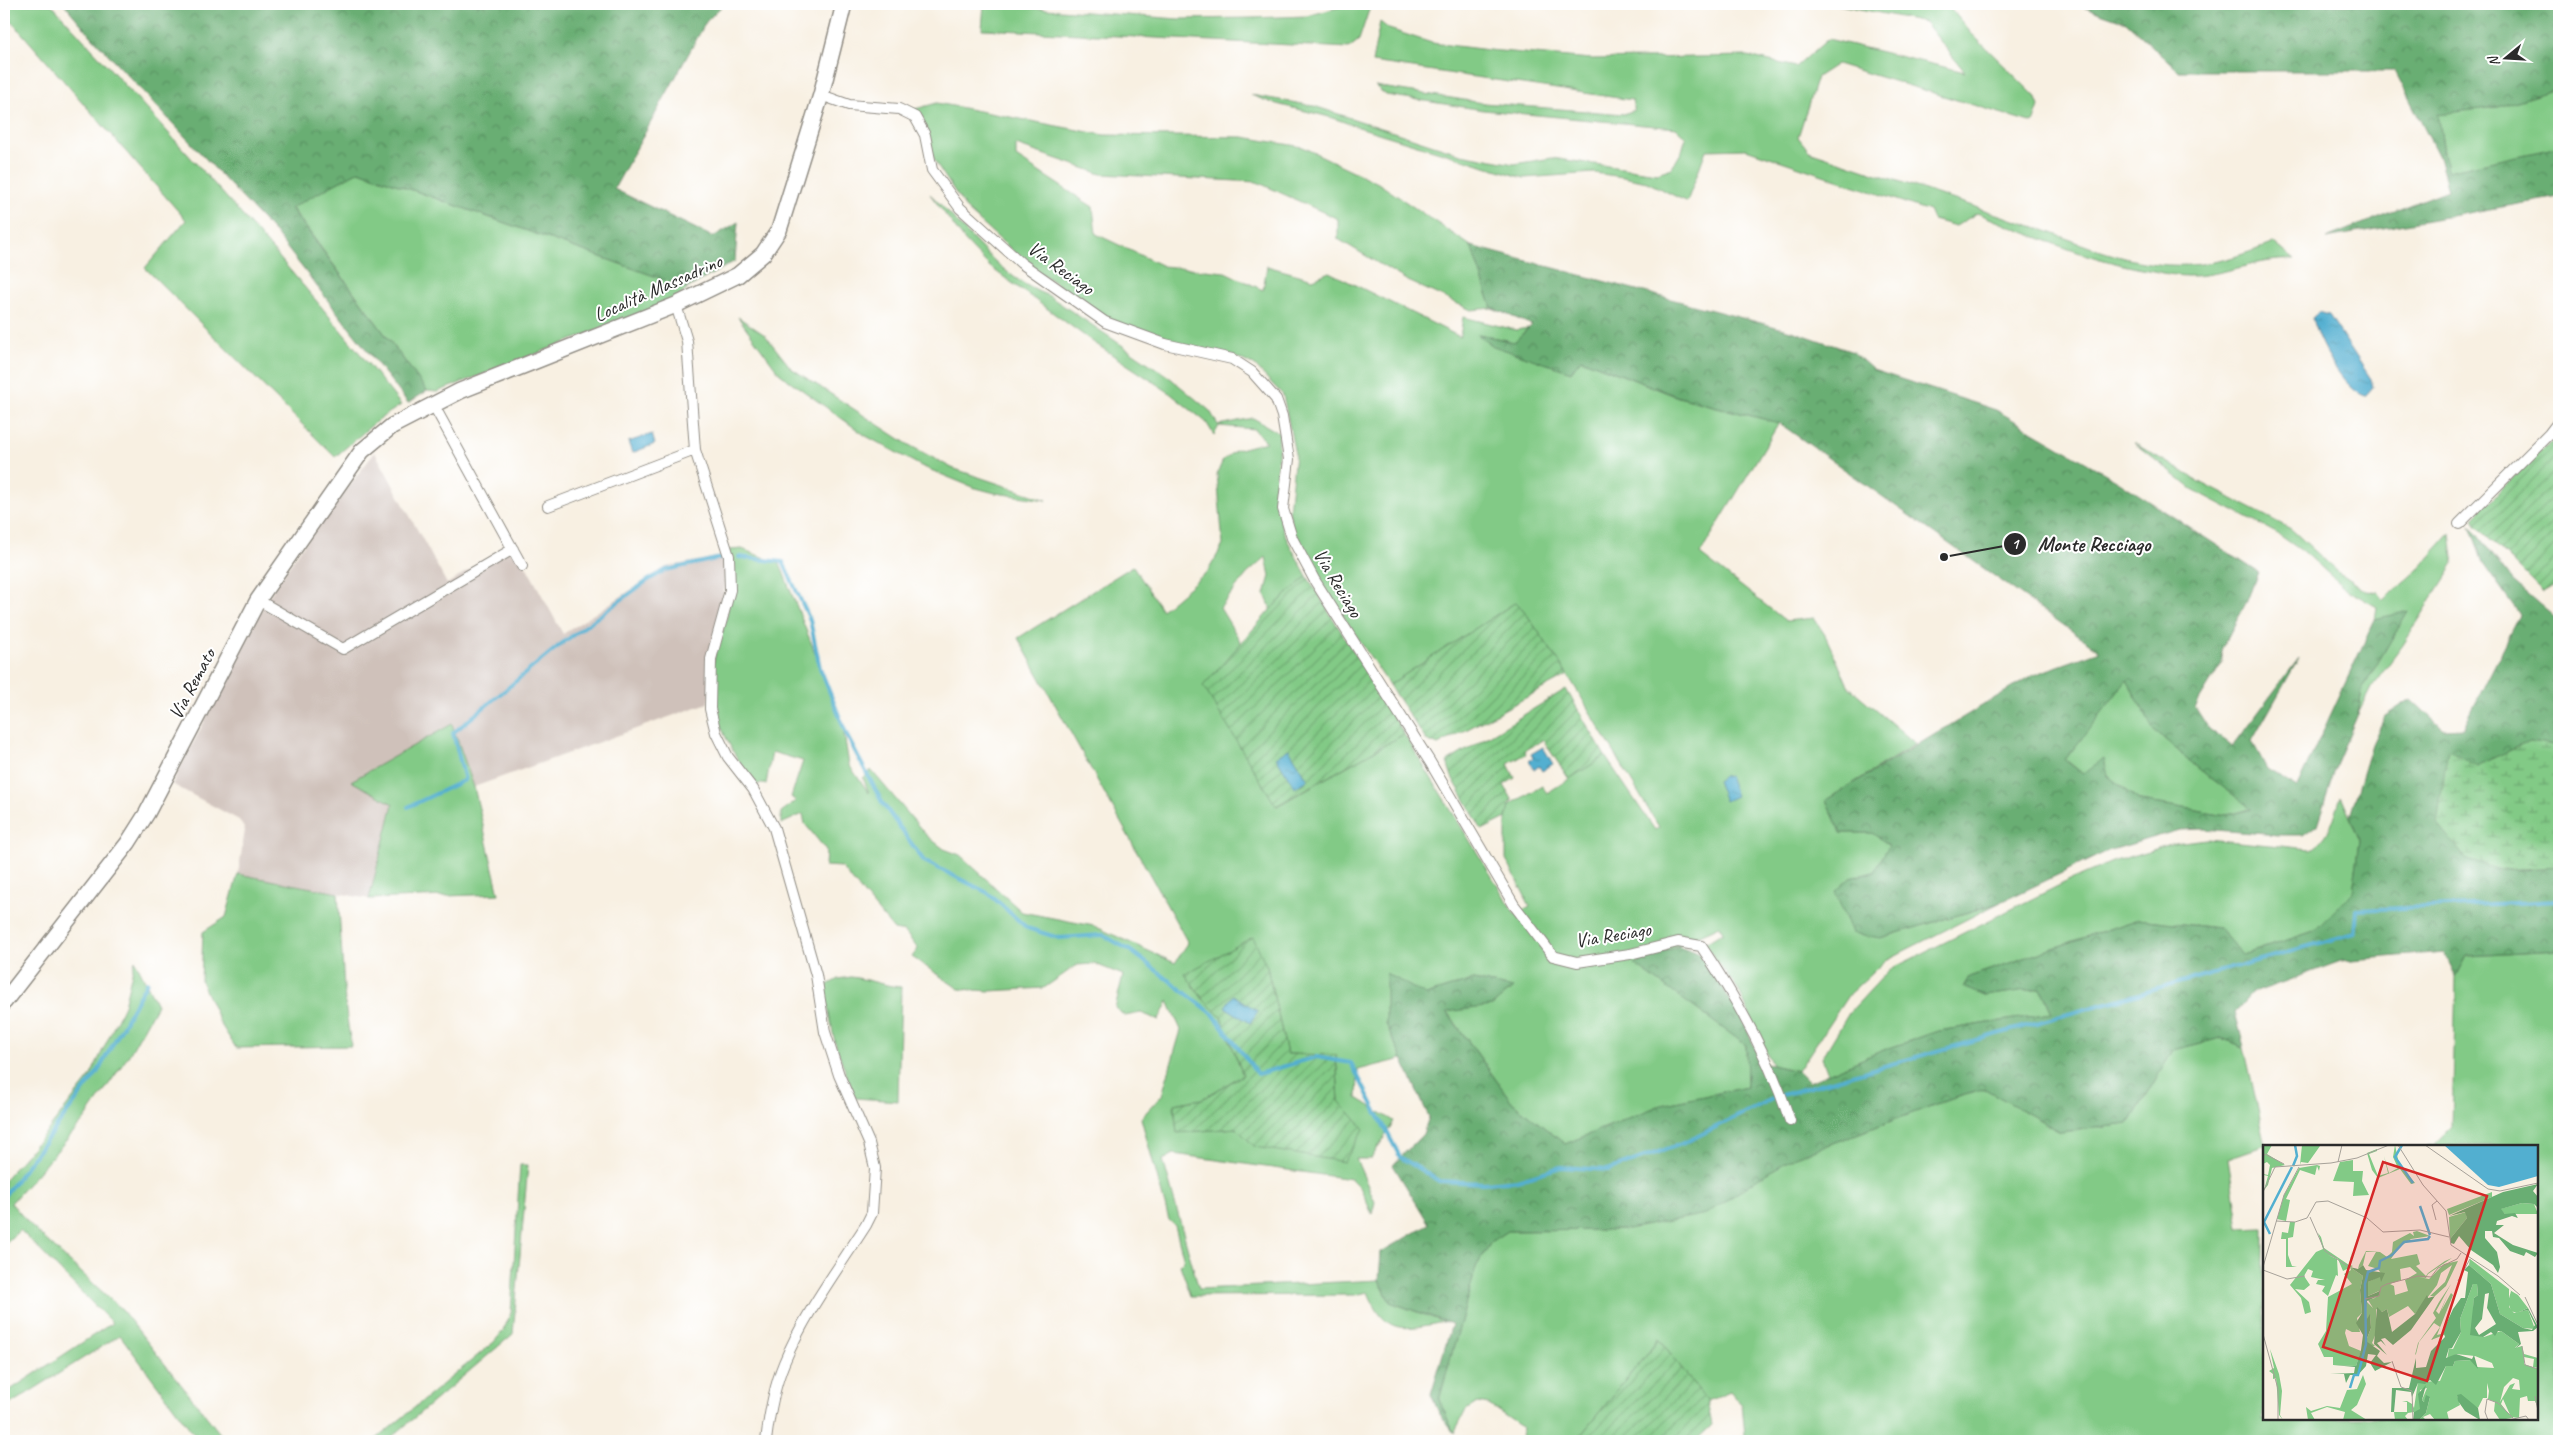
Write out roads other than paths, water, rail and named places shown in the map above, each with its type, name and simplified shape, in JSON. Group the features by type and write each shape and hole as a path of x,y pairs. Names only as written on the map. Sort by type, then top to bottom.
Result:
{"main road":[{"name":"Località Massadrino","path":"433,404 460,391 676,305 738,275 764,254 779,230 823,96 844,4"},
{"name":"Via Remato","path":"4,1002 138,828 258,600 362,451 392,426 433,404"}],"street":[{"name":"Via Reciago","path":"823,96 849,105 899,109 915,118 925,135 932,170 960,208 1020,263 1106,322 1165,344 1232,359 1252,372 1276,399 1282,416 1289,458 1283,508 1292,538 1315,581 1430,762 1514,905 1552,956 1577,962 1630,954 1678,942 1701,946 1726,985 1780,1095 1790,1121"},
{"path":"676,305 687,341 695,450 727,547 731,573 726,612 711,659 710,708 716,733 728,757 753,789 774,828 816,975 825,1032 839,1075 869,1143 875,1168 872,1213 801,1328 783,1364 768,1423 766,1441"},
{"path":"433,404 522,566"},
{"path":"2459,524 2549,434 2559,421"},
{"path":"548,506 695,450"},
{"path":"258,600 344,649 512,549"}],"water":[{"path":"2319,312 2329,315 2371,379 2373,387 2365,396 2348,384 2325,351 2312,318"},
{"path":"652,434 655,444 632,453 628,442"},
{"path":"1543,747 1553,764 1542,771 1539,766 1534,770 1529,761 1533,758 1531,754"},
{"path":"1289,749 1308,780 1295,788 1276,757"},
{"path":"1725,775 1725,777 1729,776 1736,796 1725,801 1717,781"},
{"path":"1233,995 1258,1011 1250,1023 1225,1007"}],"waterway":[{"path":"739,557 783,562 810,620 820,668 848,738 883,804 924,861 988,893 1027,928 1059,938 1103,935 1131,951 1213,1014 1258,1074 1316,1057 1351,1063 1400,1157 1439,1181 1484,1183 1517,1180 1561,1167 1608,1170 1684,1143 1778,1096 2355,933 2357,910 2559,901"},
{"path":"408,807 465,780 453,733 561,644 647,581 666,570 721,558"},
{"path":"4,1196 97,1073 147,982"}],"place":[{"name":"Monte Recciago","path":"1944,557"}]}
